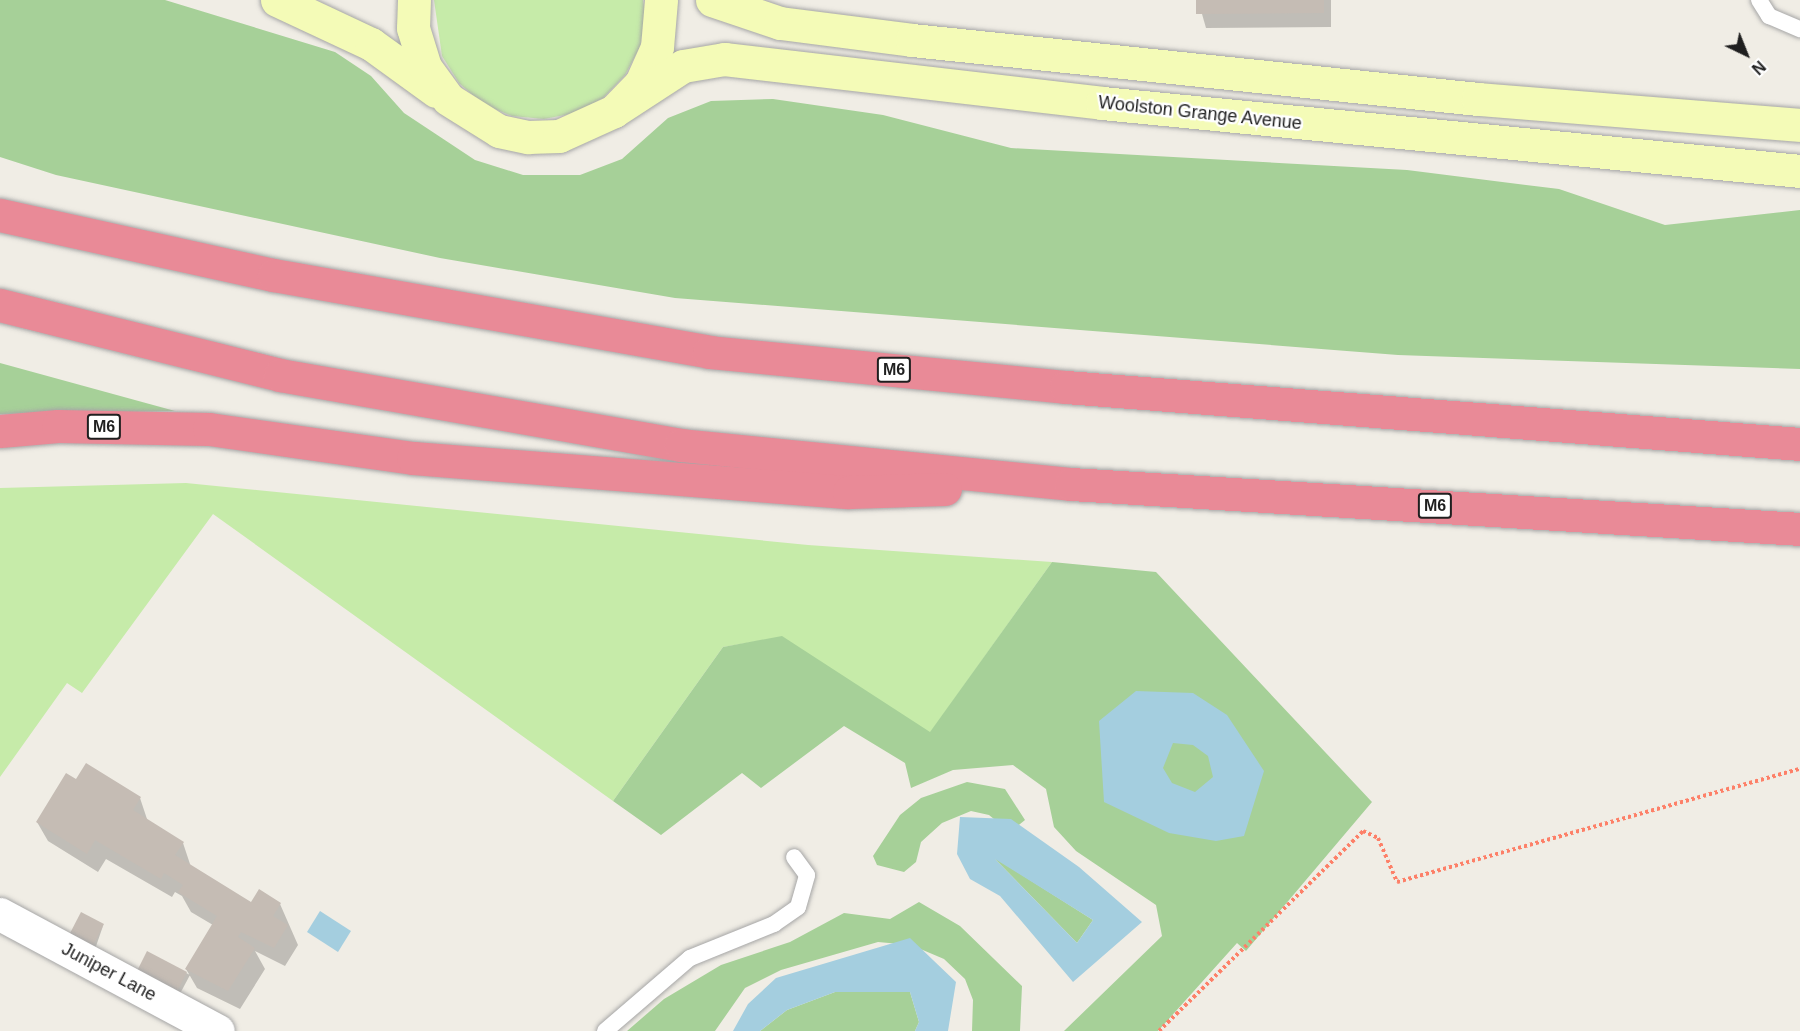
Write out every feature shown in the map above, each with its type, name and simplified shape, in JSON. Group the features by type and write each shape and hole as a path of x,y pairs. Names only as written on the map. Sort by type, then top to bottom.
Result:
{"highway":[{"name":"M6","path":"0,215 274,275 709,352 1066,387 1800,444"},
{"name":"M6","path":"0,304 280,375 681,445 1071,484 1800,529"},
{"name":"M6","path":"0,431 58,426 209,429 413,458 849,492 1071,484"}],"main road":[{"path":"277,0 371,44 448,99 499,131 528,137 568,133 614,111 641,82 657,47 661,0"},
{"path":"414,0 413,28 425,67 448,99"},
{"path":"712,0 780,23 912,40 1466,98 1800,125"},
{"name":"Woolston Grange Avenue","path":"614,111 683,66 724,59 1102,103 1800,171"}],"street":[{"name":"Juniper Lane","path":"0,914 218,1031"}],"lane":[{"path":"1759,0 1769,16 1800,29"},
{"path":"605,1031 690,958 774,924 798,907 807,875 794,857"}],"path":[{"path":"1159,1031 1363,831 1378,838 1397,882 1800,769"}],"green space":[{"path":"0,0 165,0 335,52 371,76 404,113 475,160 523,175 580,175 622,159 668,118 711,101 773,99 883,115 1011,148 1407,170 1559,189 1665,225 1800,210 1800,369 1398,355 675,298 440,258 56,175 0,157"},
{"path":"434,0 643,0 645,15 640,47 625,75 603,98 575,113 544,119 512,116 483,104 459,83 442,56"},
{"path":"0,363 175,411 0,414"},
{"path":"186,483 808,545 1052,562 930,733 782,637 723,647 613,801 213,514 82,693 67,683 0,777 0,488"},
{"path":"1052,562 1156,572 1372,802 1246,951 1237,943 1158,1031 1064,1031 1162,936 1156,905 1076,851 1054,827 1046,789 1013,765 953,770 911,788 905,763 844,726 761,788 742,773 661,835 613,801 723,647 782,636 930,732"},
{"path":"967,782 1005,789 1025,820 1010,832 989,815 971,811 942,823 921,842 916,862 904,872 877,865 873,856 900,815 921,798"},
{"path":"992,856 1093,920 1077,943"},
{"path":"919,902 960,926 1022,986 1020,1031 972,1031 973,1000 965,979 944,959 911,945 878,942 781,970 745,988 715,1031 627,1031 664,999 721,965 790,942 844,913 890,919"},
{"path":"835,992 910,992 919,1022 915,1031 760,1031 787,1010"}],"water":[{"path":"1136,691 1193,693 1227,715 1264,771 1244,836 1216,841 1169,833 1104,802 1099,721","holes":["1173,743 1193,745 1208,756 1213,777 1195,792 1172,783 1163,768"]},
{"path":"960,817 1011,819 1079,867 1142,922 1073,982 1000,896 970,879 957,854","holes":["995,859 1093,920 1077,943"]},
{"path":"320,911 351,931 338,952 307,932"},
{"path":"910,938 956,982 948,1031 915,1031 919,1022 910,992 835,992 787,1010 760,1031 733,1031 748,1004 776,978"}],"building":[{"path":"1196,0 1324,0 1324,13 1196,14"},
{"path":"86,763 141,797 133,810 184,842 175,855 251,902 259,889 281,903 273,916 288,925 274,948 241,932 238,937 255,948 228,991 185,969 217,916 178,892 183,885 164,873 161,879 95,840 87,854 36,822 66,773 76,779"},
{"path":"81,912 104,924 91,949 68,937"},
{"path":"147,951 187,972 173,999 133,979"}]}
